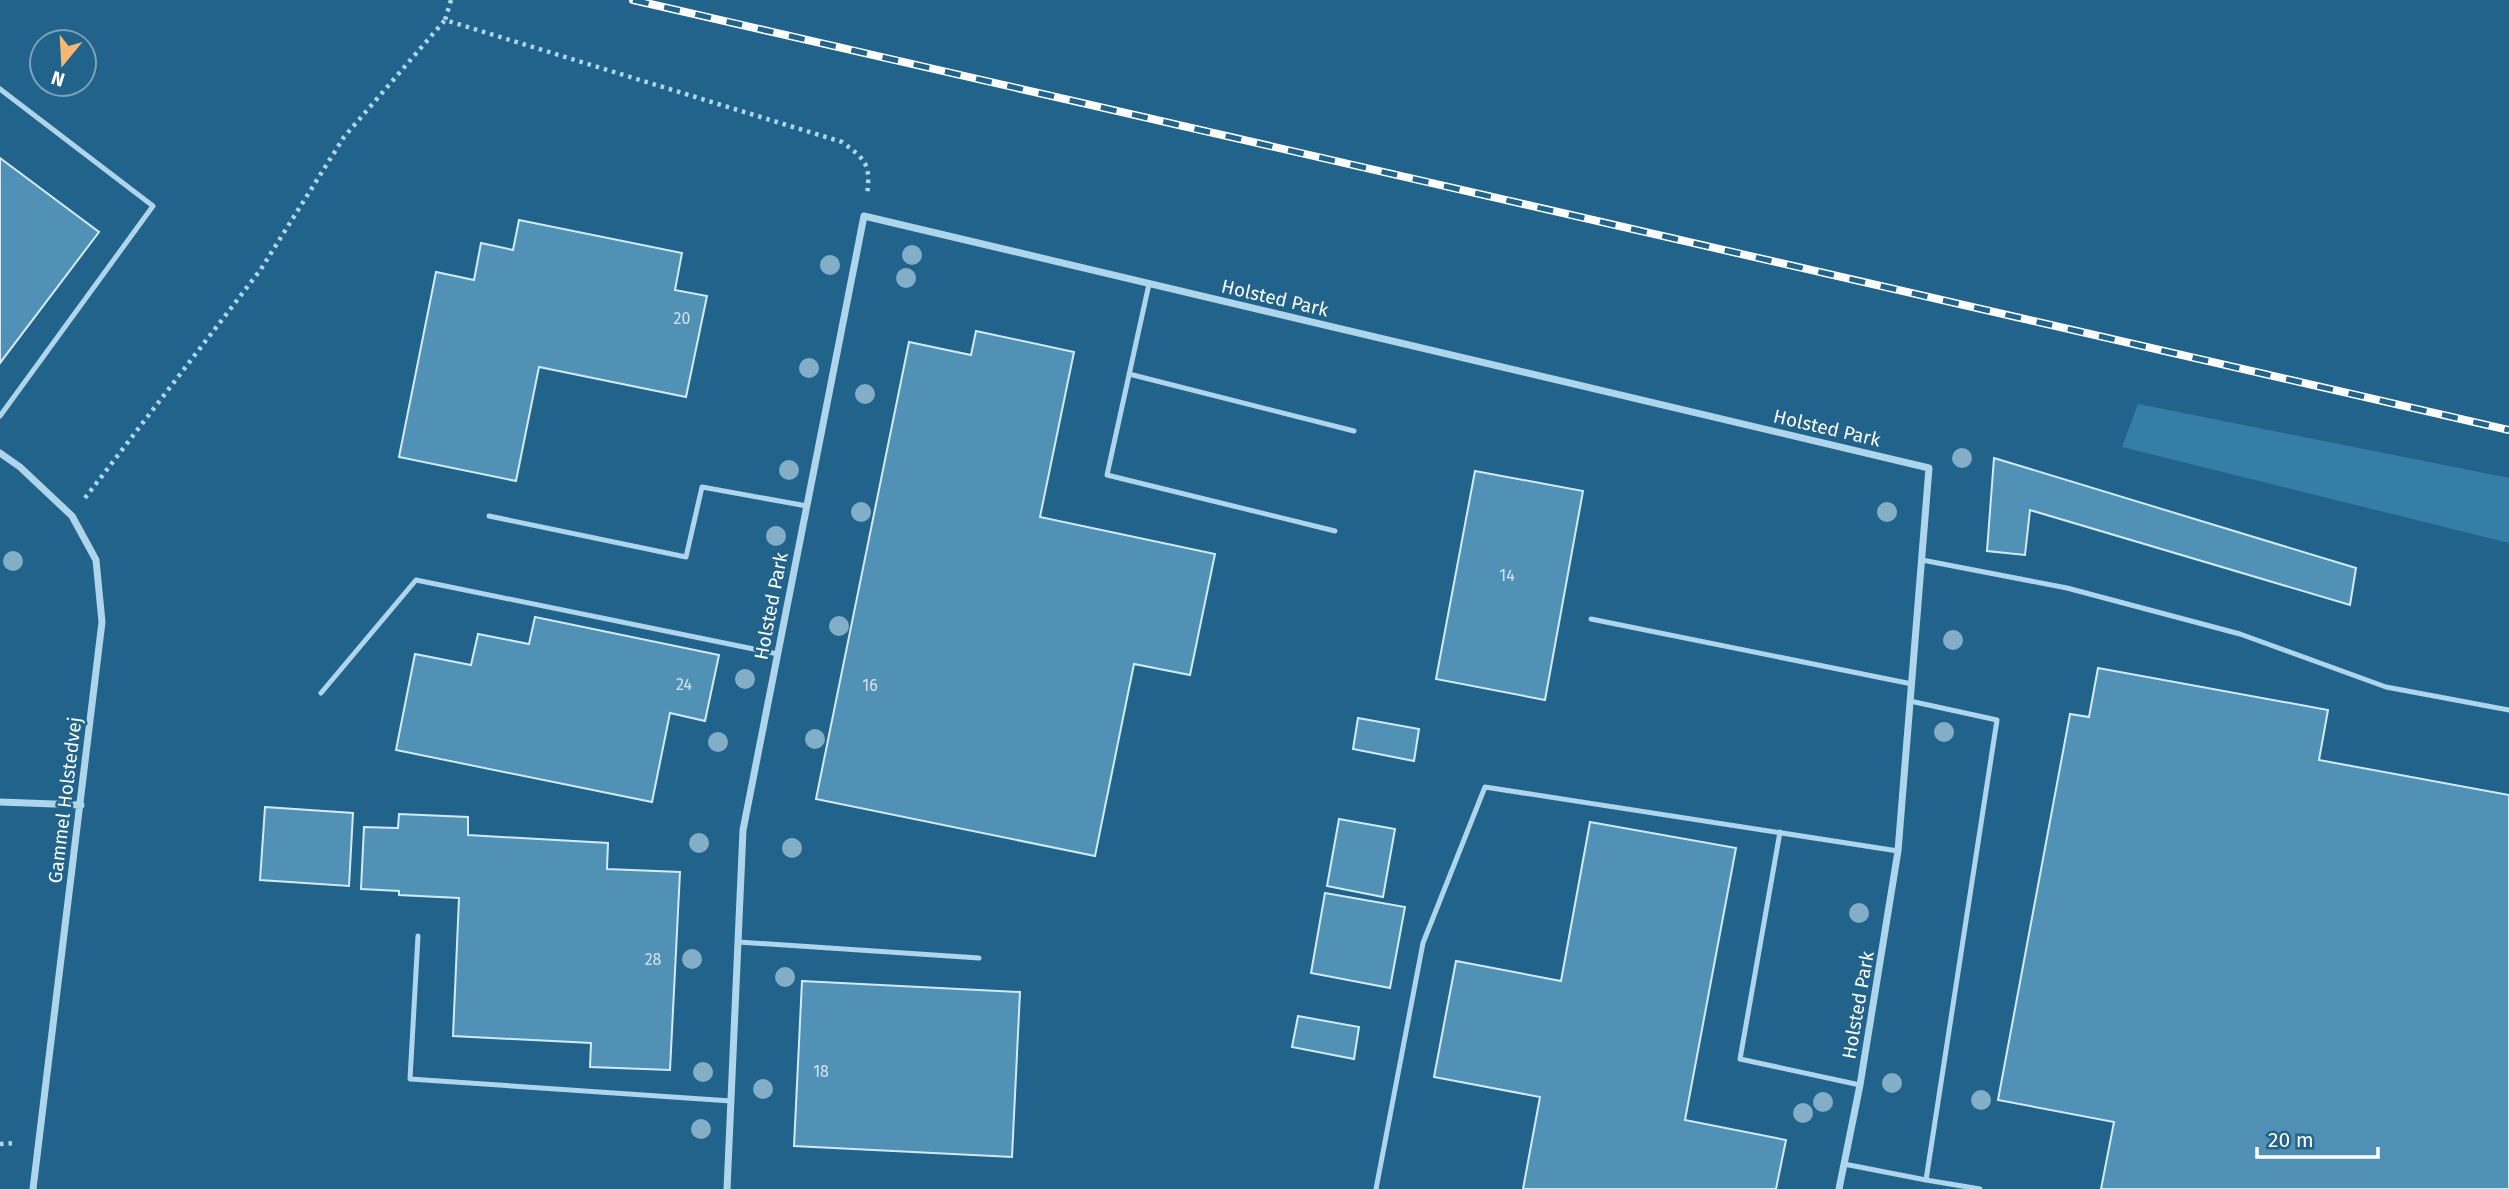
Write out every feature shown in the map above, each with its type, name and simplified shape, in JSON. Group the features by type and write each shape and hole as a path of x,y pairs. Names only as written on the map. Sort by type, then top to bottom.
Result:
{"street":[{"name":"Holsted Park","path":"727,1189 743,830 864,216 1929,468 1898,851 1860,1085 1839,1189"},
{"name":"Gammel Holstedvej","path":"0,453 20,467 72,516 96,560 102,622 33,1189"},
{"path":"0,802 81,806"}],"lane":[{"path":"0,89 153,206 0,416"},
{"path":"1149,284 1107,475 1335,531"},
{"path":"1129,374 1354,431"},
{"path":"489,516 686,557 702,487 807,506"},
{"path":"1922,560 2067,588 2240,634 2386,687 2509,710"},
{"path":"321,693 416,580 778,654"},
{"path":"1591,619 1912,684"},
{"path":"1910,701 1997,720 1926,1180"},
{"path":"1376,1189 1423,943 1485,787 1898,851"},
{"path":"1780,832 1740,1059 1860,1085"},
{"path":"418,936 410,1079 731,1101"},
{"path":"738,942 979,958"},
{"path":"1844,1164 1980,1189"}],"path":[{"path":"72,516 261,269 344,137 445,20 451,0"},
{"path":"445,20 842,142 863,158 870,173 864,216"}],"shaded area":[{"path":"2138,404 2509,478 2509,543 2122,447"}],"building":[{"path":"0,158 99,232 0,363"},
{"path":"519,220 682,253 675,290 707,296 686,397 539,367 516,481 399,457 436,272 474,280 481,243 513,250"},
{"path":"976,331 1074,352 1040,517 1215,554 1190,675 1134,664 1095,856 816,799 909,342 971,355"},
{"path":"1994,458 2356,568 2350,605 2030,510 2025,555 1987,551"},
{"path":"1475,471 1583,491 1545,700 1436,679"},
{"path":"535,617 719,655 705,721 670,713 652,802 396,750 415,654 471,665 478,634 529,644"},
{"path":"2098,668 2328,710 2319,760 2509,795 2509,1189 2101,1189 2114,1122 1998,1100 2070,714 2089,717"},
{"path":"1358,718 1419,729 1414,761 1353,749"},
{"path":"265,807 353,813 349,886 260,880"},
{"path":"399,814 468,817 468,835 608,843 607,869 680,872 670,1070 590,1067 591,1043 453,1036 459,898 399,895 399,891 361,889 364,827 398,828"},
{"path":"1339,819 1395,829 1383,897 1327,886"},
{"path":"1590,822 1736,848 1685,1120 1786,1140 1776,1189 1523,1189 1540,1097 1434,1077 1456,961 1561,981"},
{"path":"1325,893 1405,907 1390,988 1311,973"},
{"path":"802,981 1020,992 1012,1157 794,1146"},
{"path":"1298,1016 1359,1027 1354,1059 1292,1047"}],"railway":[{"path":"633,0 2509,430"}]}
